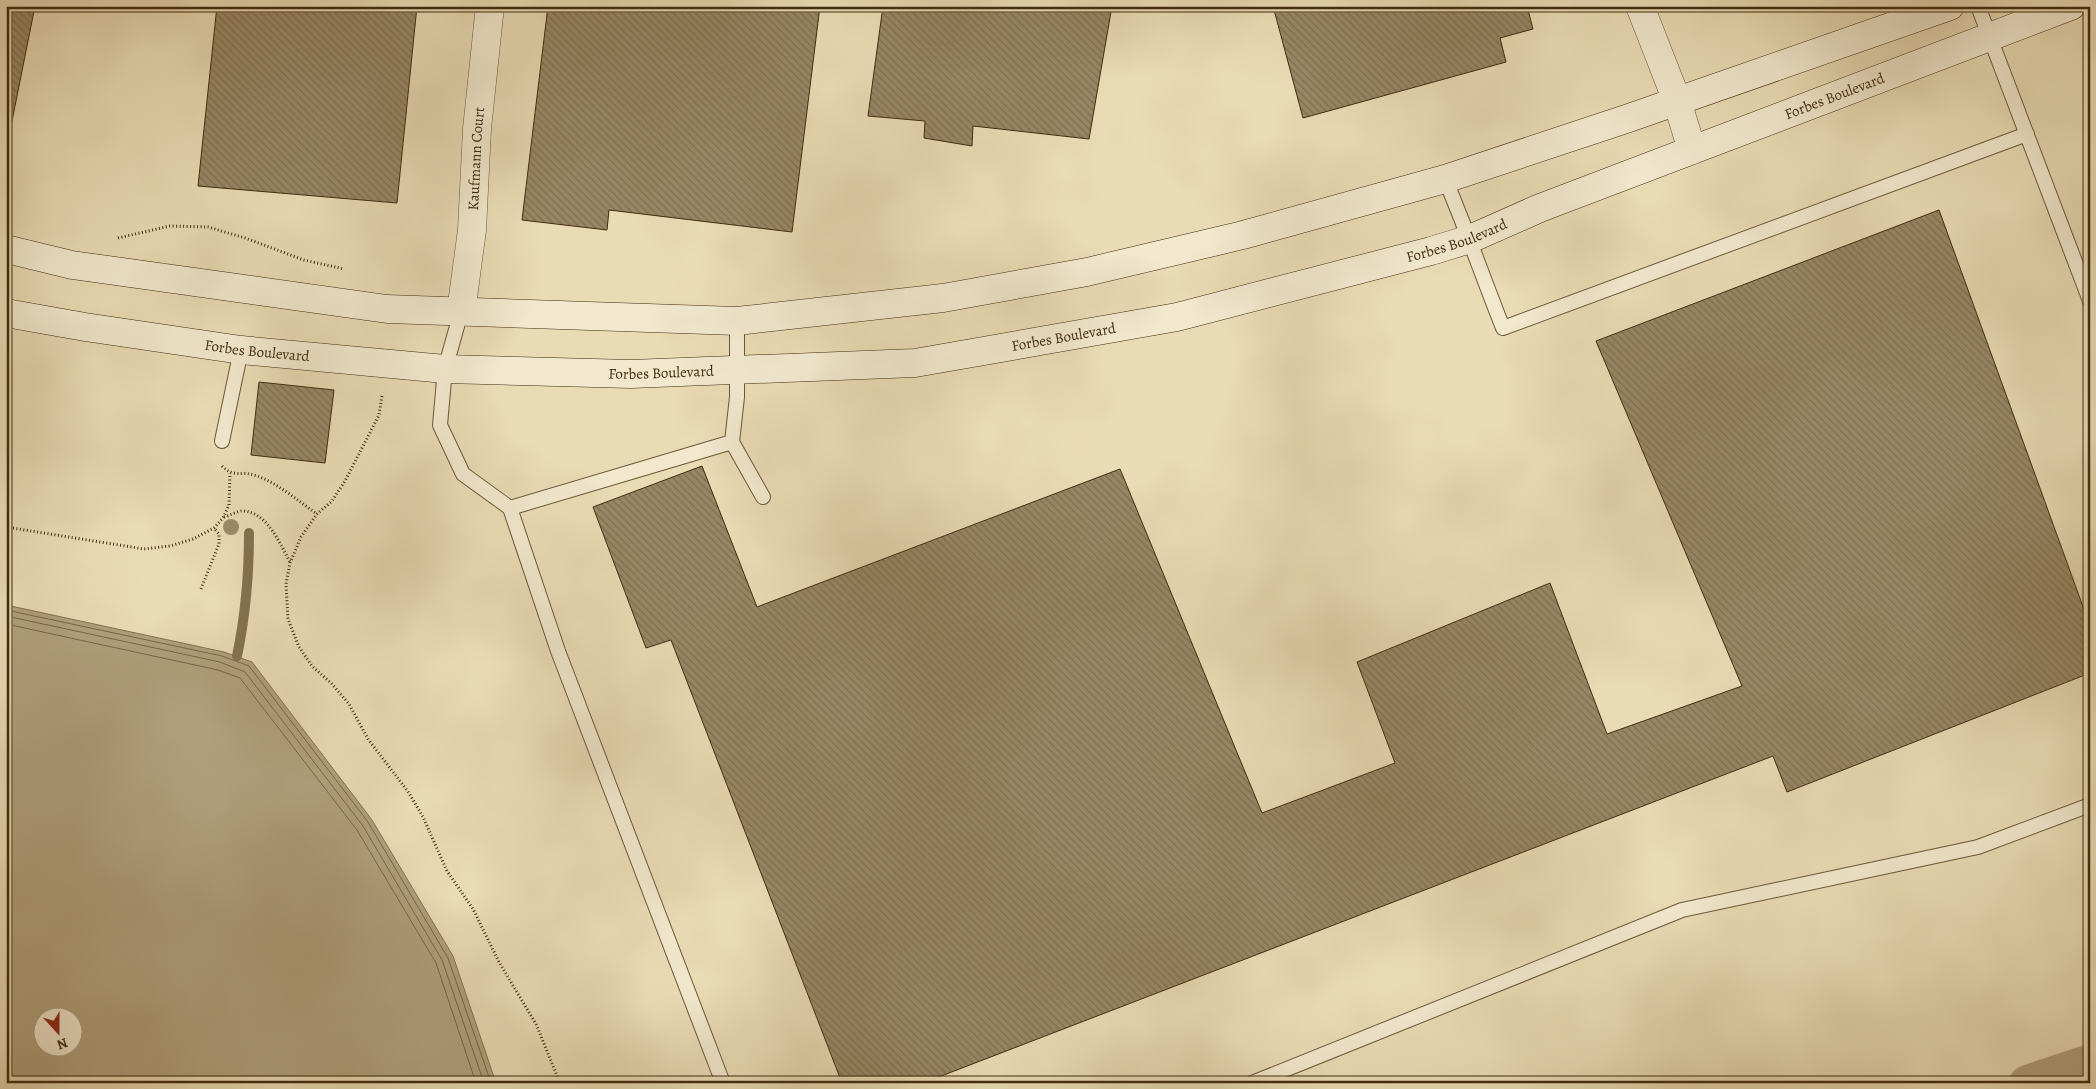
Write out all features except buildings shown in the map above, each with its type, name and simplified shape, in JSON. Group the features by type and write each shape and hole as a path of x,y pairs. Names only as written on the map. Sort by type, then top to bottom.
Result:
{"main road":[{"name":"Kaufmann Court","path":"460,312 472,230 477,129 490,6"},
{"path":"1640,6 1677,100 1692,150"},
{"path":"6,249 72,265 387,309 737,321 943,298 1087,272 1255,224 1444,179 1626,119 1950,6"},
{"name":"Forbes Boulevard","path":"6,313 85,327 241,350 445,369 631,374 914,363 1177,317 1470,239 1540,208 2071,6"}],"lane":[{"path":"1978,6 2090,302"},
{"path":"1444,179 1470,239 1475,258 1503,328 2026,134"},
{"path":"460,312 445,369 440,425 463,474 510,508 558,651 723,1083"},
{"path":"737,321 738,370 732,442 763,497"},
{"path":"222,441 241,350"},
{"path":"510,508 732,442"},
{"path":"1252,1083 1682,910 1978,847 2090,805"}],"path":[{"path":"108,240 170,226 208,227 245,238 304,260 351,270"},
{"path":"383,390 378,415 346,481 332,501 317,514 302,537 290,563 286,584 288,618 299,647 312,666 332,684 349,704 368,739 409,793 423,817 447,871 472,909 499,962 536,1024 560,1083"},
{"path":"224,518 229,505 230,473 254,475 282,490 317,514"},
{"path":"6,527 144,549 170,546 193,539 214,528 224,518 242,511 260,516 278,538 290,563"},
{"path":"201,589 219,544 219,534 214,528"}],"water":[{"path":"6,605 224,652 252,662 372,820 453,956 496,1083 6,1083"}],"waterway":[{"path":"237,656 246,595 249,533"},
{"path":"2027,1083 2090,1062"}]}
